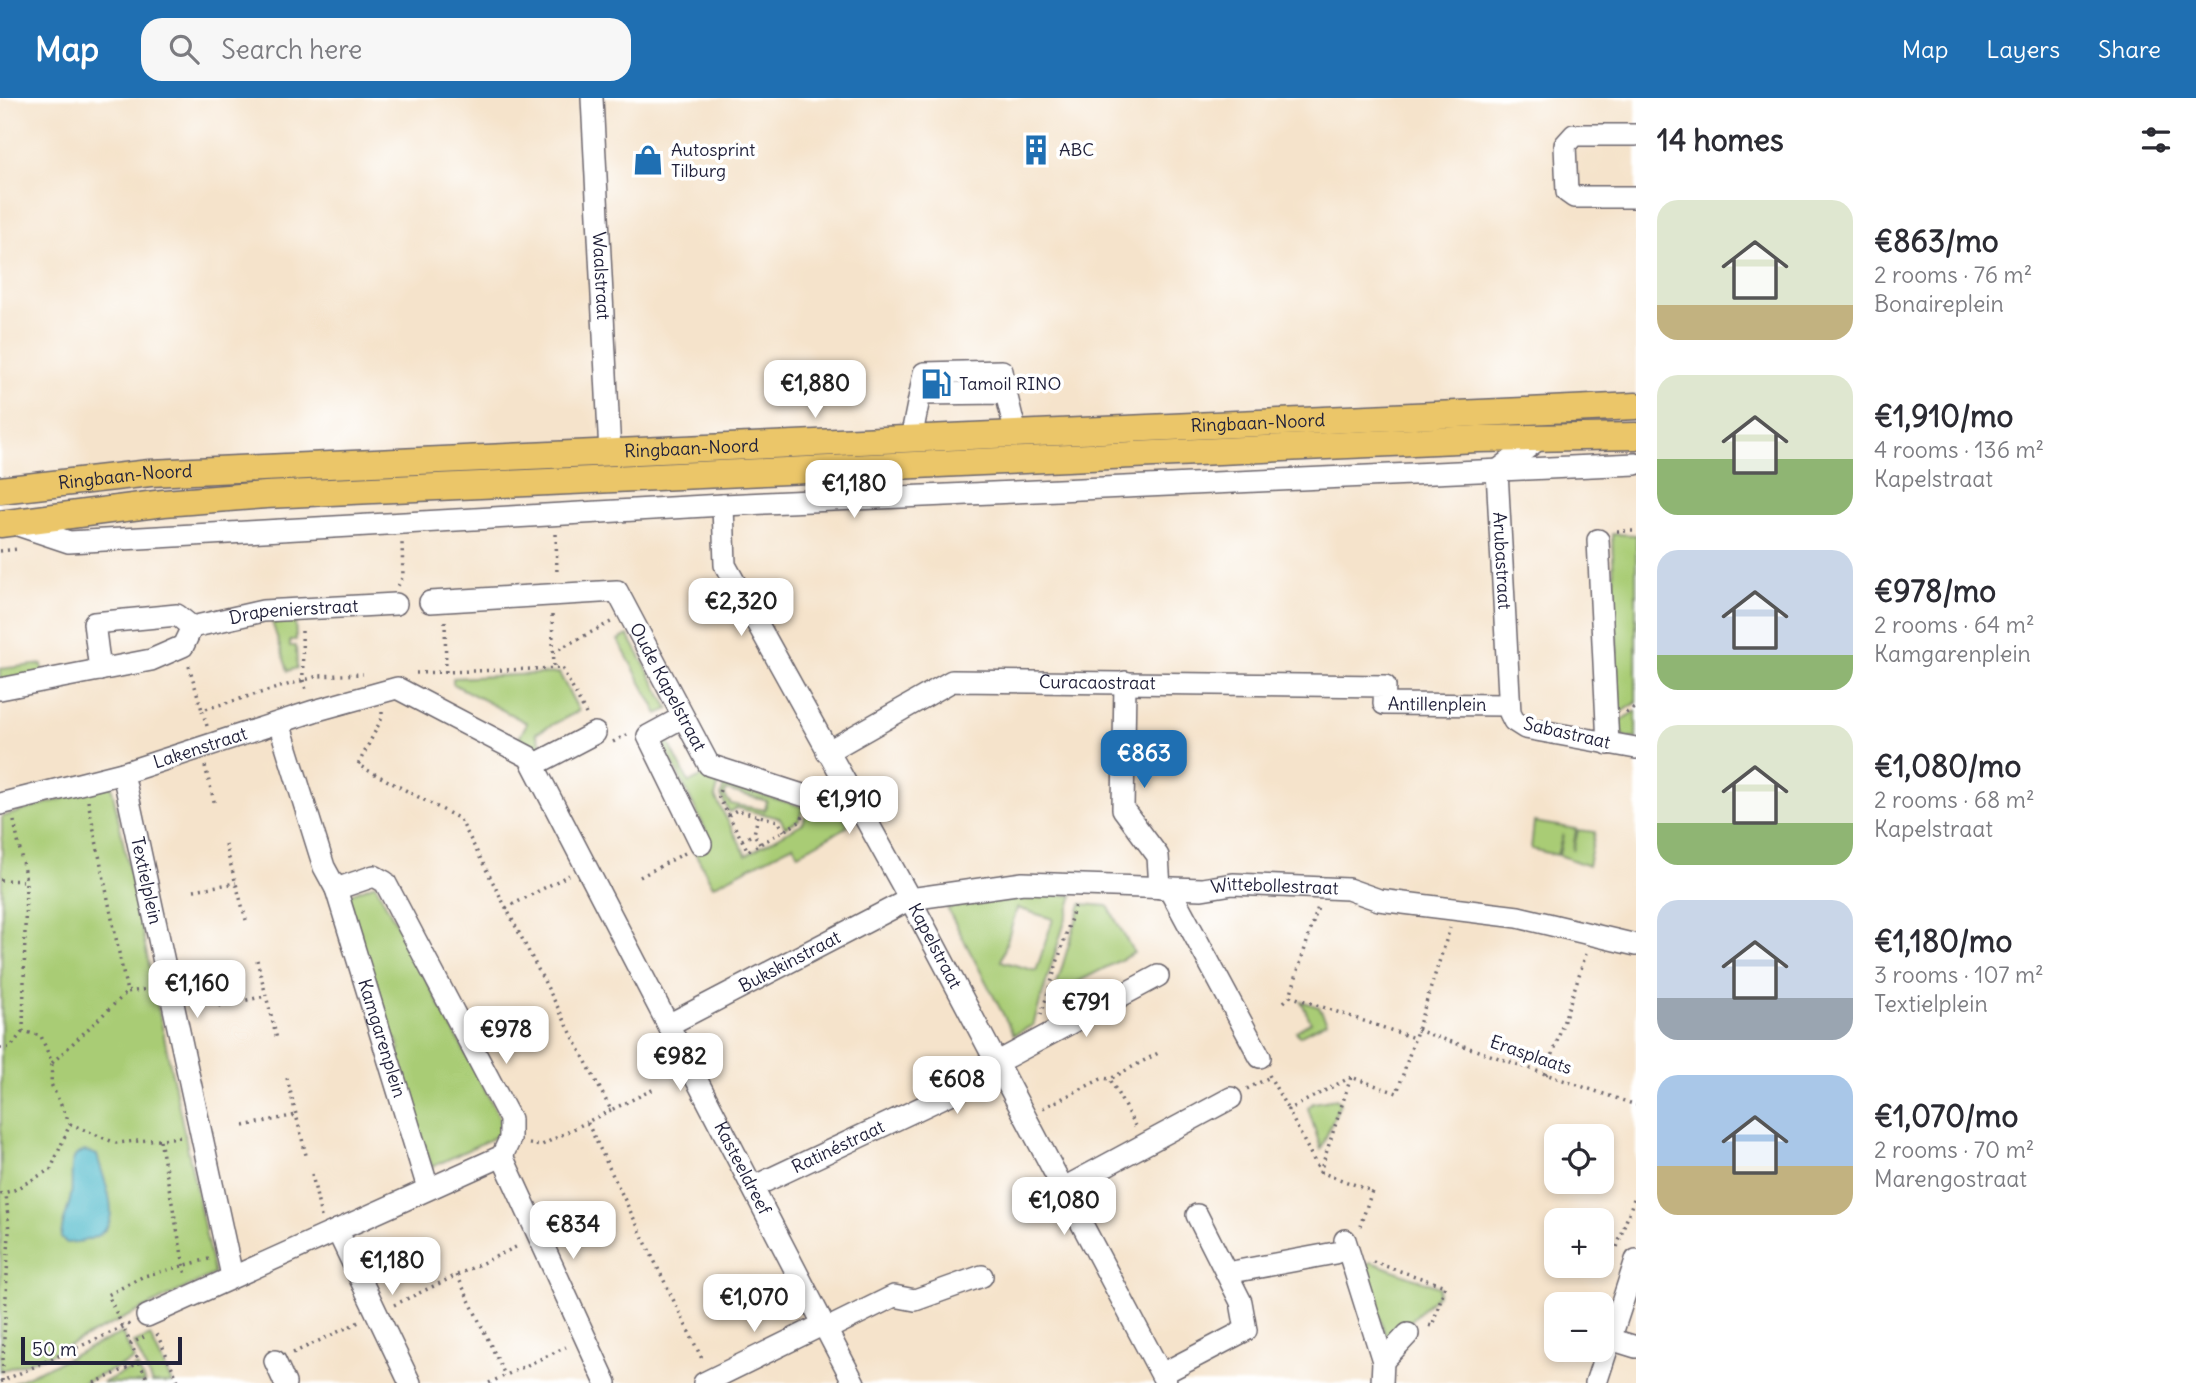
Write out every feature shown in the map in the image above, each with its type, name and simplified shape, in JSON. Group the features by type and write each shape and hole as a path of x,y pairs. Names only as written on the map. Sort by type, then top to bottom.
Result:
{"main road":[{"name":"Ringbaan-Noord","path":"0,490 138,474 1636,406"},
{"name":"Ringbaan-Noord","path":"5,523 267,495 1540,438 1636,436"}],"street":[{"name":"Waalstraat","path":"592,98 610,453"},
{"path":"1636,135 1574,135 1565,145 1565,172 1567,192 1574,197 1636,197"},
{"path":"911,439 924,373 1002,372 1016,435"},
{"path":"1497,471 1540,438"},
{"name":"Ringbaan-Noord","path":"5,523 69,542 556,513 1636,464"},
{"name":"Arubastraat","path":"1497,471 1508,705"},
{"name":"Kapelstraat","path":"723,505 725,565 847,791 910,899 1164,1379"},
{"path":"1598,540 1608,744"},
{"name":"Oude Kapelstraat","path":"554,595 617,591 709,765 824,802 847,791"},
{"path":"437,602 554,595"},
{"name":"Drapenierstraat","path":"0,689 150,660 187,637 263,611 396,604"},
{"path":"100,670 94,623 177,615 187,637"},
{"name":"Curacaostraat","path":"827,752 952,681 1385,686"},
{"path":"1125,682 1123,809 1158,856 1164,888 1259,1057"},
{"name":"Antillenplein","path":"1385,686 1384,704 1508,705"},
{"name":"Kasteeldreef","path":"279,723 397,688 530,757 854,1383"},
{"name":"Sabastraat","path":"1508,705 1514,721 1525,728 1636,748"},
{"path":"683,717 648,736 701,844"},
{"name":"Lakenstraat","path":"123,773 279,723"},
{"name":"Kamgarenplein","path":"279,723 324,867 336,889 428,1188"},
{"path":"539,774 595,733"},
{"path":"5,802 123,773"},
{"name":"Textielplein","path":"123,773 230,1266"},
{"path":"336,889 374,876 385,882 510,1119 506,1148 539,1236 606,1383"},
{"name":"Wittebollestraat","path":"910,899 1023,883 1202,889 1233,884 1348,889 1379,900 1518,917 1636,945"},
{"name":"Bukskinstraat","path":"670,1024 910,899"},
{"name":"Ratinéstraat","path":"753,1186 895,1118 937,1102 1046,1037 1158,976"},
{"path":"1062,1189 1231,1098"},
{"path":"151,1324 230,1266 333,1232 506,1148"},
{"path":"1164,1379 1246,1330 1241,1302 1197,1215"},
{"path":"333,1232 377,1313 410,1383"},
{"path":"1227,1273 1344,1249 1383,1361 1382,1383"},
{"path":"1614,1327 1636,1260"},
{"path":"708,1381 894,1296 915,1300 982,1276"},
{"path":"1383,1361 1408,1334"},
{"path":"1614,1340 1636,1347"},
{"path":"275,1362 285,1383"},
{"path":"1596,1383 1603,1362"}],"path":[{"path":"554,668 556,513"},
{"path":"396,604 396,590 403,576 402,522"},
{"path":"437,602 446,672"},
{"path":"301,608 303,680 314,711"},
{"path":"553,652 628,613"},
{"path":"187,637 202,710"},
{"path":"380,692 382,718 358,765 460,819 611,1110"},
{"path":"199,749 215,805"},
{"path":"726,771 718,796 748,851 801,821 809,797"},
{"path":"84,783 127,992"},
{"path":"0,1048 10,1048 23,1031 26,881 5,802"},
{"path":"728,815 737,810 778,821 784,831"},
{"path":"758,816 754,834 760,844"},
{"path":"742,840 754,834"},
{"path":"225,844 246,920"},
{"path":"640,877 701,844"},
{"path":"506,908 587,866"},
{"path":"0,880 26,881"},
{"path":"194,890 236,883"},
{"path":"1046,1037 1039,1021 1082,883"},
{"path":"1284,1002 1290,996 1318,909 1318,888"},
{"path":"1288,1110 1351,1077 1397,1093 1456,909"},
{"path":"1546,1075 1601,937"},
{"path":"257,960 277,1039"},
{"path":"52,1063 127,992 169,986"},
{"path":"219,1006 266,996"},
{"path":"1290,996 1415,1039"},
{"name":"Erasplaats","path":"1417,1030 1636,1105"},
{"path":"23,1031 41,1036 52,1063 51,1084 70,1124 116,1143 202,1135"},
{"path":"1024,1117 1103,1078 1110,1079 1160,1052"},
{"path":"1259,1057 1320,1172 1372,1191 1344,1249 1445,1286 1432,1326 1419,1321 1408,1334"},
{"path":"1320,1172 1351,1077"},
{"path":"287,1078 306,1155"},
{"path":"1110,1079 1144,1144"},
{"path":"506,1148 540,1146 654,1089"},
{"path":"244,1126 296,1115"},
{"path":"587,1122 708,1381"},
{"path":"0,1194 51,1169 70,1124"},
{"path":"160,1140 183,1263 194,1294"},
{"path":"312,1174 321,1216 333,1232"},
{"path":"6,1193 9,1232 1,1382 122,1327 151,1324 179,1383"},
{"path":"275,1362 539,1236"},
{"path":"149,1383 108,1295 144,1276 183,1263 230,1266"},
{"path":"457,1275 505,1375"},
{"path":"489,1383 585,1337"},
{"path":"94,1383 139,1363"}],"green space":[{"path":"1612,534 1636,535 1636,703 1613,717 1610,655 1617,652"},
{"path":"295,615 296,640 290,640 290,646 296,646 297,668 288,671 272,622"},
{"path":"628,635 669,709 658,714 618,640"},
{"path":"42,664 43,675 0,681 0,669"},
{"path":"559,673 579,711 536,733 543,748 534,752 518,740 527,723 453,684 453,678"},
{"path":"1636,711 1636,739 1625,737 1614,724"},
{"path":"677,728 681,733 668,741 689,783 709,773 716,776 715,781 719,782 715,797 746,855 803,823 808,808 824,813 838,805 848,826 798,854 793,845 713,886 694,851 711,841 663,743"},
{"path":"111,784 214,1274 49,1355 0,1371 2,817"},
{"path":"724,784 803,807 799,820 785,827 780,818 737,808 729,812 721,796","holes":["726,790 767,801 765,810 731,804 725,796"]},
{"path":"1534,822 1576,829 1573,851 1578,830 1595,832 1588,866 1559,855 1563,834 1557,855 1531,849"},
{"path":"375,884 499,1116 501,1134 432,1167 393,1054 400,1050 396,1039 389,1041 348,895"},
{"path":"1037,895 1073,895 1033,1025 1014,1035 947,908","holes":["1017,908 1053,919 1036,971 1001,961"]},
{"path":"1081,904 1108,906 1134,953 1054,994"},
{"path":"1301,1001 1319,1007 1327,1022 1299,1036 1296,1031 1311,1022"},
{"path":"1336,1099 1340,1103 1321,1149 1308,1108 1313,1103"},
{"path":"1371,1262 1439,1287 1438,1294 1388,1343 1363,1267"},
{"path":"122,1333 134,1360 83,1383 13,1383"},
{"path":"150,1336 172,1383 152,1383 134,1343"},
{"path":"137,1366 145,1383 102,1383"}],"water":[{"path":"85,1151 97,1155 107,1186 111,1214 108,1225 101,1234 87,1240 67,1243 61,1238 61,1232 71,1195 72,1165 76,1155"}],"place":[{"name":"ABC","path":"1036,150"},
{"name":"Autosprint Tilburg","path":"648,160"},
{"name":"Tamoil RINO","path":"936,384"}]}
